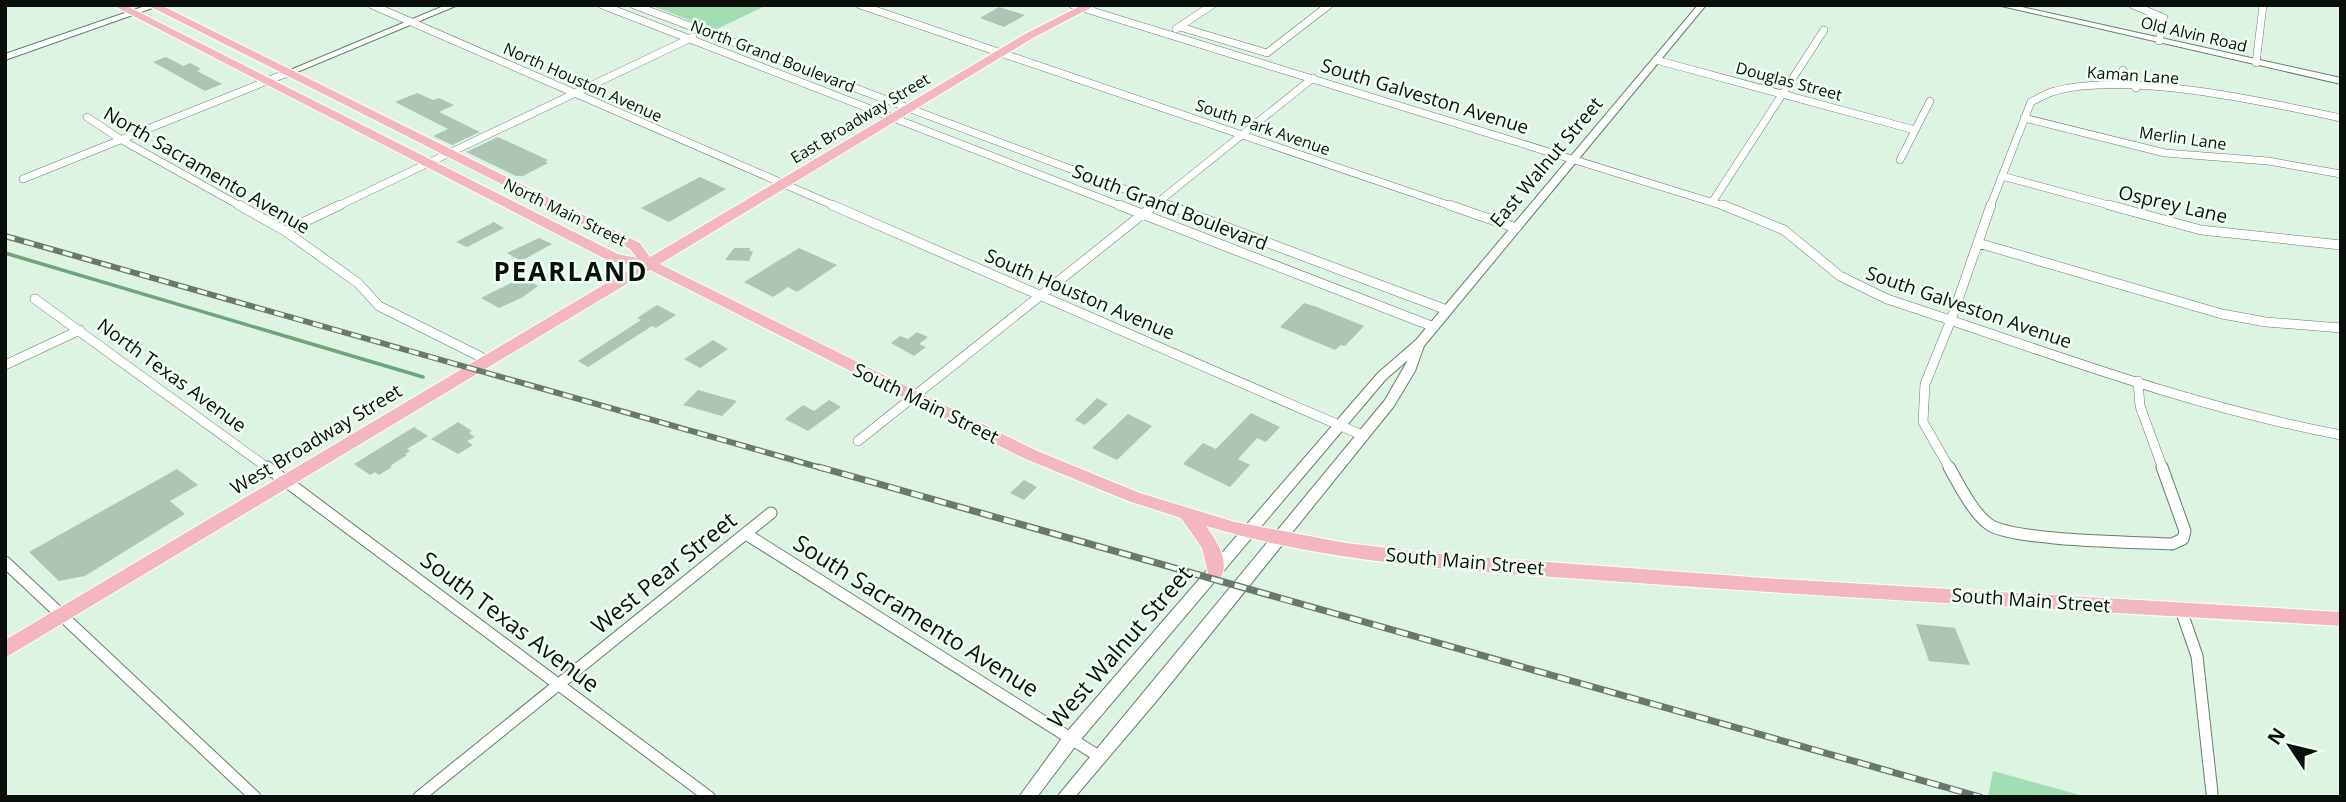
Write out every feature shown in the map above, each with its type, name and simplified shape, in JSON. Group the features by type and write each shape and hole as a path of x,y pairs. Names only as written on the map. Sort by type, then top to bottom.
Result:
{"main road":[{"name":"North Main Street","path":"117,5 614,258 649,264"},
{"name":"North Main Street","path":"154,6 635,246 649,264"},
{"name":"East Broadway Street","path":"649,264 1082,7"},
{"name":"West Broadway Street","path":"5,650 649,264"},
{"name":"South Main Street","path":"649,264 1030,454 1135,497 1283,537 1346,550 1438,561 2341,618"},
{"path":"1187,513 1211,546 1216,572"}],"street":[{"name":"North Houston Avenue","path":"372,5 782,184"},
{"path":"23,179 454,5"},
{"name":"North Grand Boulevard","path":"601,5 895,117"},
{"name":"North Grand Boulevard","path":"634,5 909,109"},
{"name":"South Park Avenue","path":"860,5 1516,228"},
{"path":"1167,35 1212,5"},
{"path":"1180,27 1267,53 1329,5"},
{"name":"East Walnut Street","path":"1251,530 1382,376 1434,327 1702,5"},
{"name":"Old Alvin Road","path":"2001,5 2027,8 2159,41 2341,81"},
{"path":"2133,5 2164,19 2159,41"},
{"path":"2256,63 2263,5"},
{"path":"5,57 154,6"},
{"name":"South Galveston Avenue","path":"1082,7 1713,201 1784,230 1826,266 1861,288 1951,320 2250,416 2341,435"},
{"path":"1713,201 1824,30"},
{"path":"285,230 704,32"},
{"name":"Douglas Street","path":"1656,60 1915,130"},
{"path":"2123,70 2136,88"},
{"path":"858,441 1313,78"},
{"name":"Kaman Lane","path":"2138,381 2140,405 2185,531 2183,539 2172,544 2019,534 2003,530 1981,516 1923,422 1925,384 2028,107 2036,97 2059,88 2094,85 2251,99 2341,118"},
{"path":"1900,160 1930,101"},
{"name":"South Grand Boulevard","path":"909,109 1447,310"},
{"name":"North Sacramento Avenue","path":"87,117 120,139 285,230 358,283 379,306 487,360"},
{"name":"South Grand Boulevard","path":"895,117 1434,327"},
{"name":"Merlin Lane","path":"2024,118 2165,153 2268,161 2341,174"},
{"name":"Osprey Lane","path":"2002,176 2201,230 2341,245"},
{"name":"South Houston Avenue","path":"782,184 1364,436"},
{"path":"1978,243 2222,314 2266,322 2341,328"},
{"name":"North Texas Avenue","path":"35,299 286,481"},
{"path":"5,365 80,330"},
{"name":"East Walnut Street","path":"1283,537 1390,403 1409,371 1420,343"},
{"name":"South Texas Avenue","path":"286,481 709,797"},
{"name":"West Pear Street","path":"419,797 771,513"},
{"name":"West Walnut Street","path":"1027,797 1071,739 1251,530"},
{"name":"South Sacramento Avenue","path":"746,534 1100,757"},
{"path":"1065,797 1283,537"},
{"path":"5,562 255,797"},
{"path":"2181,610 2197,656 2212,793"}],"green space":[{"path":"650,5 767,5 715,30"},
{"path":"1993,771 2087,797 1988,797"}],"building":[{"path":"999,7 1025,15 1004,27 980,18"},
{"path":"166,57 183,66 190,63 201,69 197,71 222,84 205,91 153,62"},
{"path":"417,93 454,105 439,112 480,132 452,145 433,136 448,129 395,102"},
{"path":"498,137 548,160 545,162 548,163 523,176 516,176 466,152"},
{"path":"700,177 726,189 669,222 641,208"},
{"path":"494,222 504,228 467,247 456,242"},
{"path":"539,238 552,244 521,261 507,253"},
{"path":"734,248 750,248 753,252 749,261 725,260"},
{"path":"799,248 837,265 797,292 788,287 773,297 744,282"},
{"path":"523,277 538,286 523,297 499,308 481,298"},
{"path":"1304,303 1364,326 1345,346 1341,345 1335,350 1280,327"},
{"path":"657,305 676,315 656,328 652,326 588,367 578,361 641,320 637,318"},
{"path":"917,332 928,337 919,344 926,347 914,356 891,343 900,336 908,339"},
{"path":"713,340 728,349 700,368 684,359"},
{"path":"698,390 737,401 722,416 683,405"},
{"path":"1097,398 1108,404 1085,425 1075,420"},
{"path":"829,400 841,407 808,431 785,419 803,405 814,411"},
{"path":"1251,413 1280,427 1266,442 1257,438 1238,459 1250,465 1230,487 1183,464 1203,443 1216,449"},
{"path":"1128,414 1152,426 1117,460 1092,448"},
{"path":"458,422 472,431 469,433 475,437 467,441 473,445 458,454 431,439"},
{"path":"414,427 428,436 407,449 410,451 405,454 407,455 390,466 392,467 379,475 375,472 370,475 354,464"},
{"path":"177,469 198,485 170,501 185,514 85,576 59,581 29,552"},
{"path":"1024,480 1037,487 1024,500 1010,493"},
{"path":"1916,624 1955,628 1970,665 1929,661"}],"waterway":[{"path":"5,253 423,377"}],"railway":[{"path":"5,236 825,469"},
{"path":"819,467 1980,797"}],"district":[{"name":"PEARLAND","path":"571,272"}]}
